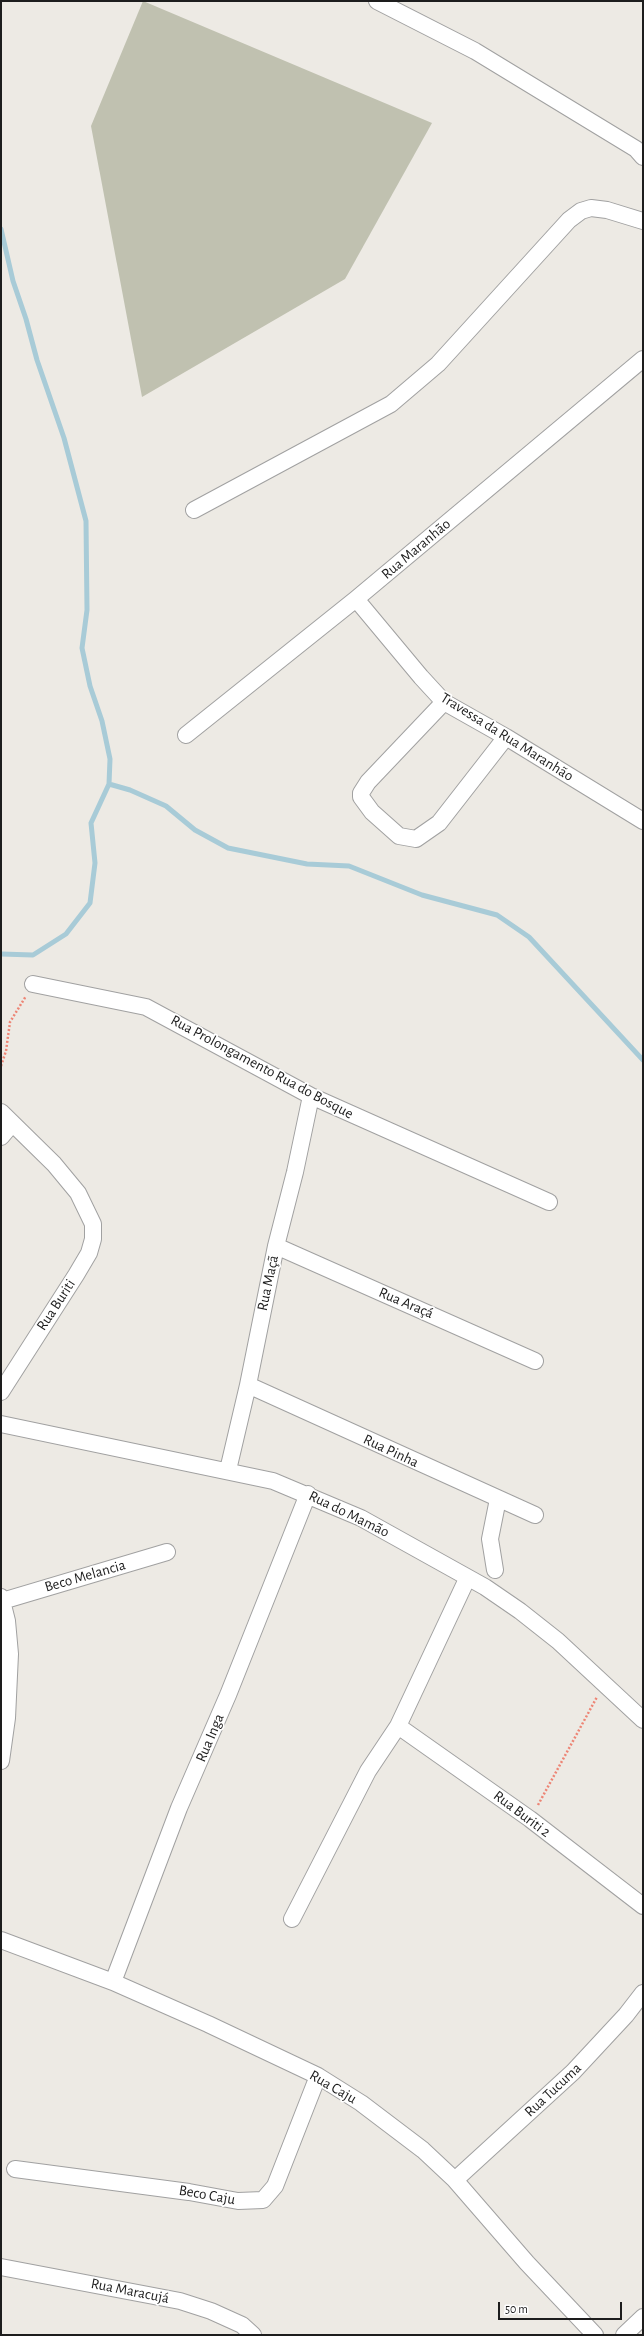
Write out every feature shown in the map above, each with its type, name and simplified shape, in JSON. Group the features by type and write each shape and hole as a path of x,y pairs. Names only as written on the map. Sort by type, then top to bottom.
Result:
{"street":[{"path":"377,1 475,51 636,149 643,158"},
{"path":"194,510 391,404 438,364 569,220 581,211 591,208 607,210 643,221"},
{"name":"Rua Maranhão","path":"186,735 356,599 643,359"},
{"name":"Travessa da Rua Maranhão","path":"356,599 420,678 444,702 506,737 643,821"},
{"path":"444,702 368,782 361,793 361,797 372,812 399,836 416,839 439,823 506,737"},
{"name":"Rua Prolongamento Rua do Bosque","path":"33,984 146,1007 311,1096 549,1202"},
{"name":"Rua Maçã","path":"228,1470 248,1385 276,1246 295,1172 311,1096"},
{"name":"Rua Buriti","path":"1,1112 54,1164 78,1193 89,1214 92,1224 93,1239 89,1253 1,1392"},
{"path":"1,1137 12,1124"},
{"name":"Rua Araçá","path":"276,1246 535,1361"},
{"name":"Rua Pinha","path":"248,1385 535,1515"},
{"name":"Rua do Mamão","path":"1,1424 228,1470 273,1481 308,1494 360,1518 467,1579 486,1587 520,1611 558,1641 643,1720"},
{"name":"Rua Inga","path":"113,1982 179,1808 228,1695 308,1494"},
{"path":"496,1570 490,1539 498,1499"},
{"name":"Beco Melancia","path":"2,1599 167,1552"},
{"path":"292,1919 368,1772 398,1726 467,1579"},
{"path":"1,1761 7,1718 10,1654 7,1620 2,1599"},
{"name":"Rua Buriti 2","path":"398,1726 530,1819 643,1906"},
{"name":"Rua Caju","path":"1,1940 113,1982 208,2024 318,2076 388,2122 423,2150 455,2180 527,2263 596,2335"},
{"name":"Rua Tucuma","path":"455,2180 573,2072 626,2015 643,1993"},
{"name":"Beco Caju","path":"15,2169 189,2192 238,2201 263,2200 275,2186 318,2076"},
{"name":"Rua Maracujá","path":"1,2267 180,2301 211,2311 242,2326 253,2335"},
{"path":"624,2335 643,2317"}],"path":[{"path":"1,1066 6,1052 10,1022 33,984"},
{"path":"530,1819 604,1683"}],"shaded area":[{"path":"143,1 432,123 345,279 142,397 91,126"}],"waterway":[{"path":"1,229 13,281 26,319 37,360 64,438 86,521 87,610 82,648 90,686 102,721 110,759 109,784 91,823 95,863 90,903 66,934 33,955 1,954"},
{"path":"109,784 130,790 166,806 195,830 228,848 307,864 349,866 422,895 497,915 529,937 643,1060"}]}
